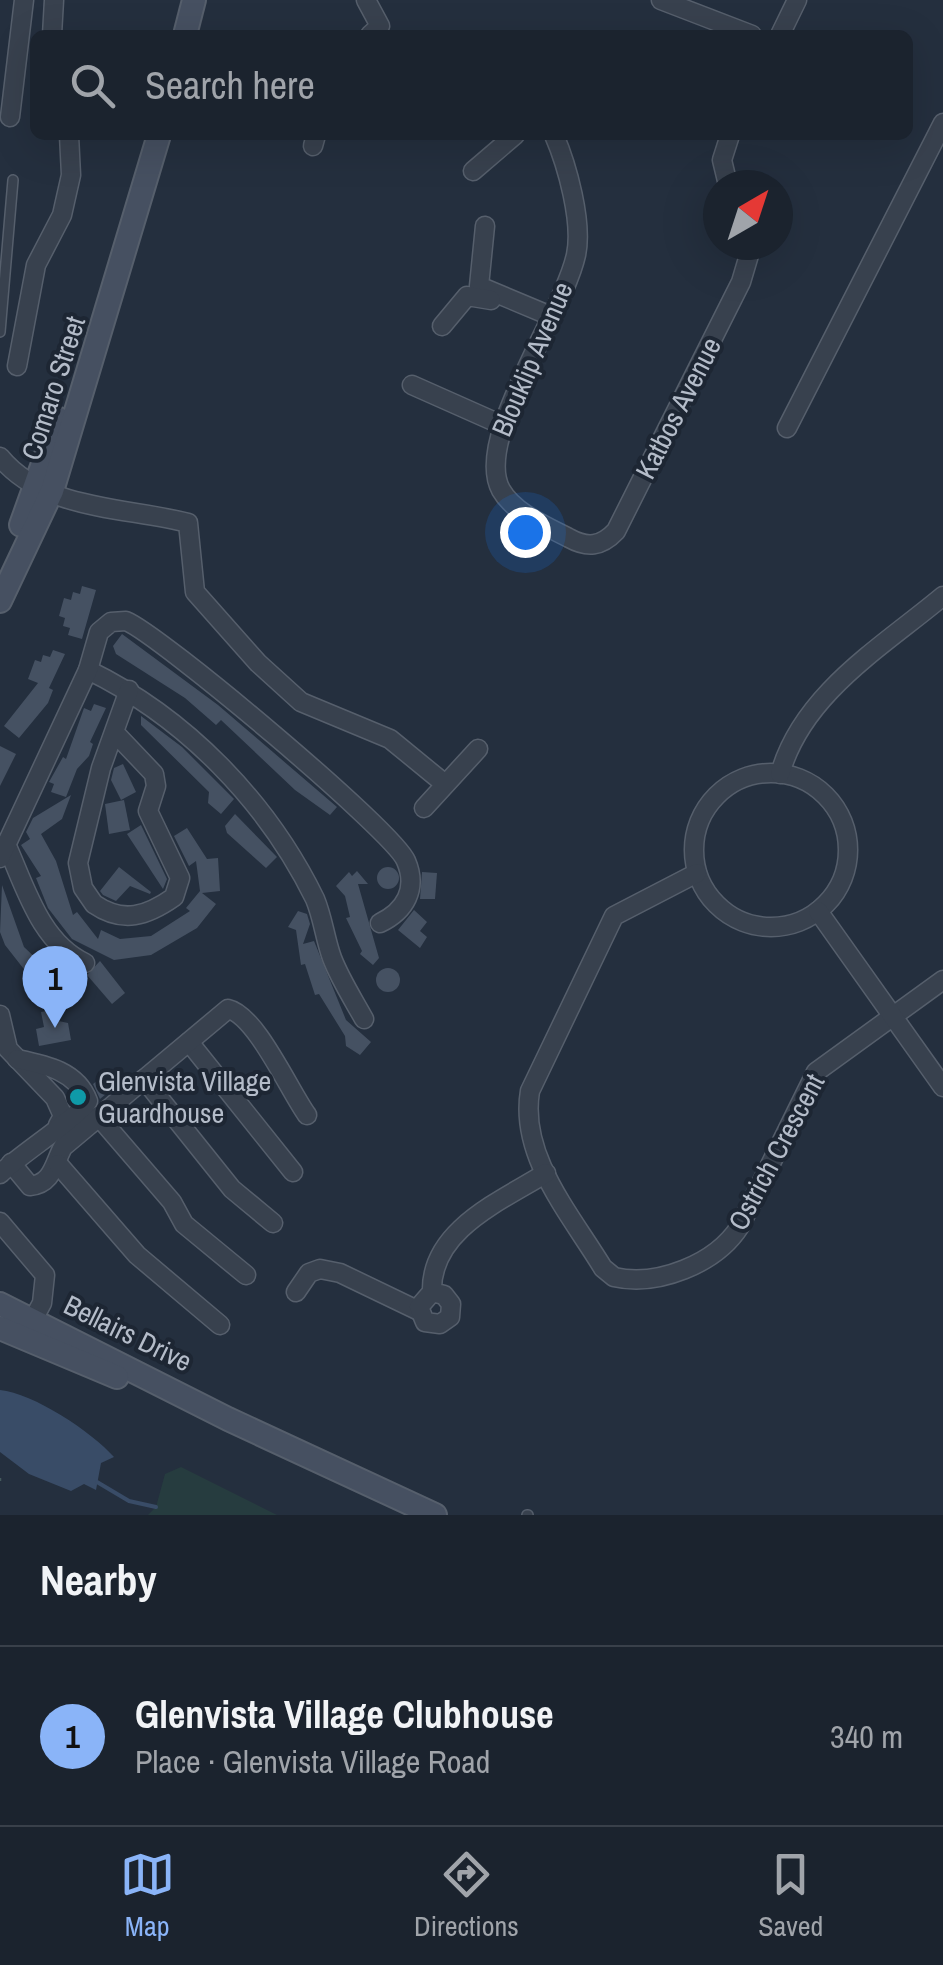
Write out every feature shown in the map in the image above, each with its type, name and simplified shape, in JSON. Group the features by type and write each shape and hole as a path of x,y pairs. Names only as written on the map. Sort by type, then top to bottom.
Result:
{"street":[{"path":"10,117 24,0"},
{"path":"52,30 54,0"},
{"path":"186,30 194,0"},
{"path":"366,0 378,30"},
{"path":"661,0 739,30"},
{"path":"782,30 797,0"},
{"path":"787,428 943,123"},
{"path":"18,366 36,265 65,202 71,175 69,140"},
{"name":"Comaro Street","path":"0,601 44,488 157,140"},
{"path":"472,171 509,140"},
{"name":"Blouklip Avenue","path":"555,140 576,245 551,321 502,425 493,462 502,492 523,512 580,544"},
{"path":"724,170 722,160 728,140"},
{"path":"485,226 479,286 551,321"},
{"name":"Katbos Avenue","path":"580,544 600,543 616,531 742,282 748,260"},
{"path":"442,326 473,294 551,321"},
{"path":"412,384 502,425"},
{"path":"0,457 44,488 101,508 188,524 195,592 258,663 301,702 390,738 445,784"},
{"name":"Comaro Street","path":"0,571 44,488"},
{"path":"780,774 788,744 813,707 943,596"},
{"path":"85,963 67,954 48,930 3,851 88,670 95,642 105,626 118,620 137,625 341,792 400,850 408,867 406,904 380,923"},
{"path":"88,670 129,690 218,763 287,850 315,901 332,958 364,1019"},
{"path":"115,733 154,774 156,786 148,811 180,878 174,897 148,913 127,918 94,904 78,871 101,768 129,690"},
{"path":"424,808 478,749"},
{"path":"780,774 799,779 824,796 842,820 847,840 842,880 818,912 784,926 748,924 725,913 708,896 696,873 696,835 711,801 730,784 754,775 780,774"},
{"name":"Ostrich Crescent","path":"696,873 622,908 611,921 530,1091 528,1130 546,1173 610,1275 636,1279 686,1268 738,1231 816,1072 894,1018"},
{"path":"818,912 943,1086"},
{"path":"894,1018 943,980"},
{"path":"18,1059 66,1074 84,1091 86,1106 6,1169 32,1187 41,1184 58,1164 63,1146 225,1010 236,1011 256,1031 307,1115"},
{"path":"0,1015 6,1042 59,1103 62,1116 58,1125"},
{"path":"189,1042 276,1156 293,1172"},
{"path":"144,1079 232,1189 273,1224"},
{"path":"98,1116 172,1202 184,1224 246,1275"},
{"path":"58,1164 137,1256 220,1325"},
{"path":"432,1292 432,1278 457,1230 546,1173"},
{"path":"0,1222 44,1270 46,1288 28,1329"},
{"path":"296,1292 309,1273 328,1269 418,1311 432,1325 450,1316 450,1300 432,1292"},
{"path":"418,1311 422,1299 432,1292"},
{"name":"Bellairs Drive","path":"0,1304 28,1329 435,1515"},
{"name":"Bellairs Drive","path":"0,1328 28,1329"}],"lane":[{"path":"0,332 12,180"}],"green space":[{"path":"181,1467 277,1515 148,1515 156,1507 165,1474"}],"water":[{"path":"0,1390 29,1398 61,1415 114,1457 101,1463 96,1490 84,1484 71,1491 29,1474 0,1452"}],"building":[{"path":"82,586 96,590 82,639 68,635 70,628 63,626 65,618 59,616 64,598 71,600 73,592 80,594"},
{"path":"122,634 218,705 337,807 330,815 295,790 221,720 216,725 185,698 116,654 113,646"},
{"path":"53,650 65,654 49,688 53,690 48,703 19,738 4,726 38,683 28,679 35,660 41,662 43,655 50,657"},
{"path":"94,704 106,708 90,742 93,744 89,756 77,769 66,797 51,792 54,784 49,782 63,757 66,759 84,708 91,711"},
{"path":"141,716 182,747 234,799 221,814 208,803 209,792 141,725"},
{"path":"0,746 16,754 0,786"},
{"path":"123,764 136,792 121,800 111,780 114,768"},
{"path":"71,795 62,819 41,834 56,861 73,915 77,912 98,939 101,930 120,939 151,936 190,911 186,908 200,891 196,861 189,866 174,836 187,828 207,859 218,858 220,891 202,893 216,904 197,928 151,955 114,960 72,939 48,908 36,878 41,876 21,845 30,839 26,832 33,818"},
{"path":"124,800 130,830 109,834 105,804"},
{"path":"235,814 277,857 266,868 227,833 225,826"},
{"path":"141,825 167,879 163,889 127,834"},
{"path":"119,867 150,894 130,886 116,901 103,895 100,891"},
{"path":"384,867 392,867 399,878 392,889 384,889 377,882 377,874"},
{"path":"357,871 368,884 358,884 379,958 373,965 360,954 346,918 350,917 345,896 336,886 349,872 352,876"},
{"path":"422,872 437,873 435,899 420,899"},
{"path":"2,885 24,947 45,967 81,982 73,999 34,982 5,945 0,932"},
{"path":"414,910 427,922 420,931 427,937 420,948 398,930"},
{"path":"298,911 307,914 310,924 303,944 314,941 346,1020 371,1042 360,1055 346,1046 345,1036 319,994 315,995 305,964 301,965 296,930 288,927"},
{"path":"100,961 125,993 112,1004 87,975"},
{"path":"388,968 400,980 388,992 376,980"},
{"path":"52,1010 54,1020 68,1023 71,1040 39,1046 36,1029 44,1027 41,1012"},
{"path":"103,1076 113,1088 100,1099 93,1084"}],"waterway":[{"path":"97,1482 129,1501 156,1507"}],"place":[{"name":"Glenvista Village Clubhouse","path":"55,1028"},
{"name":"Glenvista Village Guardhouse","path":"78,1097"}]}
